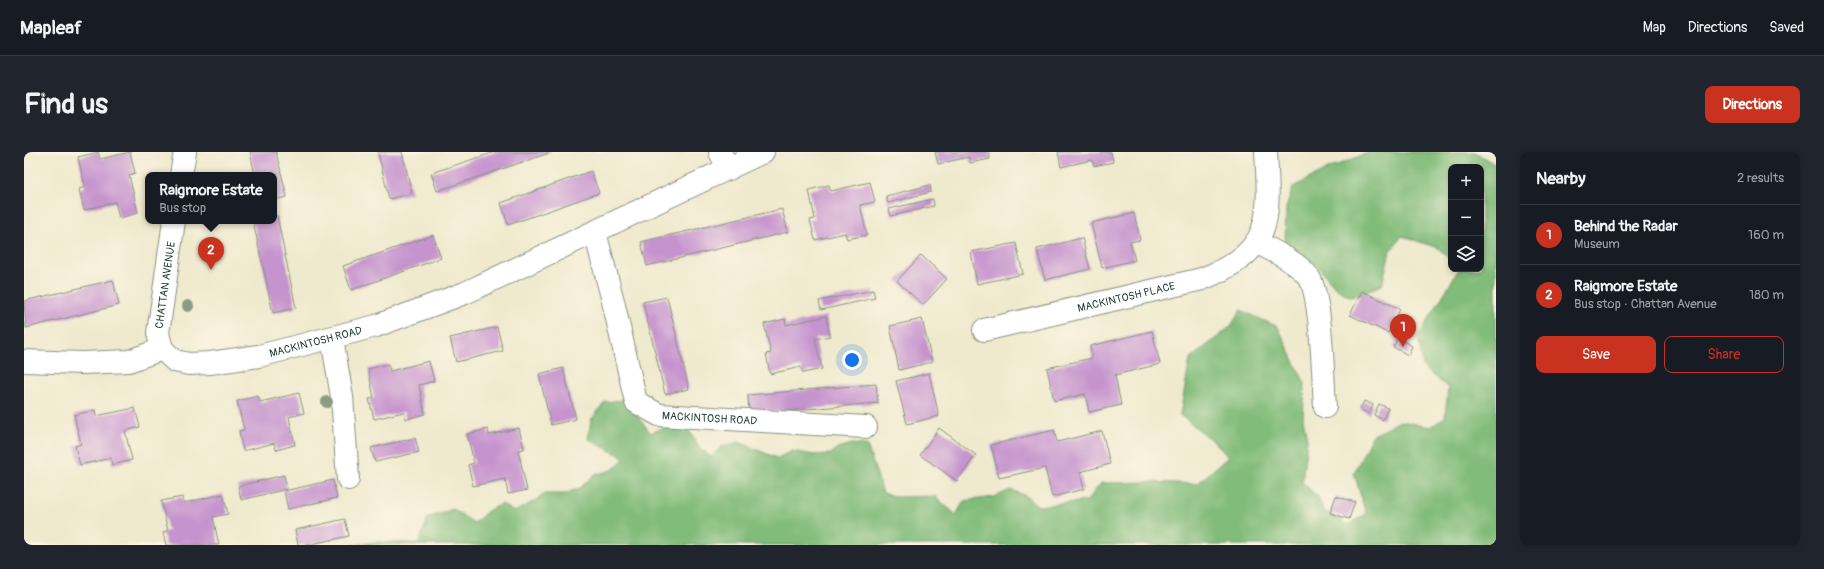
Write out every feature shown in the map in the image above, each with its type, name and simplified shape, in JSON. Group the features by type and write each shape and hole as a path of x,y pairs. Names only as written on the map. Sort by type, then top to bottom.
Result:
{"street":[{"path":"182,172 185,152"},
{"name":"MACKINTOSH ROAD","path":"162,349 176,360 189,364 210,363 259,356 376,326 465,293 595,232 724,160 763,152"},
{"path":"1266,152 1268,203 1265,223 1257,242 1297,266 1309,277 1317,298 1325,407"},
{"name":"CHATTAN AVENUE","path":"162,349 158,333 174,224"},
{"name":"MACKINTOSH ROAD","path":"595,232 613,301 636,402 659,415 866,427"},
{"name":"MACKINTOSH PLACE","path":"984,330 1202,279 1224,270 1242,259 1257,242"},
{"path":"332,338 336,350 342,398 348,480"},
{"path":"24,361 83,363 129,361 162,349"}],"green space":[{"path":"1370,152 1475,152 1496,165 1496,545 353,545 377,542 419,543 428,518 453,509 474,523 489,510 502,504 514,512 535,501 543,494 564,494 580,488 594,475 612,470 625,458 588,439 591,420 605,402 624,400 651,433 667,426 688,429 699,447 711,457 721,447 739,442 777,458 792,451 814,455 831,454 838,448 852,444 867,445 883,493 898,497 935,496 956,515 964,501 994,497 1011,490 1026,496 1038,506 1087,501 1101,483 1150,482 1197,484 1228,457 1216,443 1180,415 1190,359 1230,327 1241,310 1278,327 1305,384 1303,419 1307,440 1302,482 1318,497 1324,511 1348,525 1366,514 1354,473 1372,436 1400,421 1431,427 1445,417 1448,388 1423,367 1418,337 1457,272 1484,272 1484,164 1448,164 1448,258 1438,248 1402,236 1390,251 1382,285 1351,297 1338,290 1314,262 1285,243 1286,208 1293,187 1330,168"}],"building":[{"path":"98,152 100,159 130,152 135,173 129,175 138,213 119,218 115,202 84,210 79,189 85,187 78,157"},
{"path":"250,152 276,152 287,197 277,199 277,172 254,172"},
{"path":"378,152 402,152 412,193 389,199"},
{"path":"495,152 552,152 437,191 431,173"},
{"path":"935,152 989,152 990,159 970,163 969,157 938,164"},
{"path":"1058,152 1111,152 1113,162 1094,166 1092,160 1061,167"},
{"path":"591,171 599,193 508,225 501,203"},
{"path":"870,182 875,202 860,205 867,235 847,239 845,233 815,240 810,220 815,219 809,190 829,185 831,191"},
{"path":"930,185 931,192 888,203 886,196"},
{"path":"933,199 934,206 891,216 889,209"},
{"path":"782,209 788,232 647,266 641,242"},
{"path":"1134,213 1140,240 1130,242 1135,260 1102,268 1091,223"},
{"path":"277,216 296,308 273,313 254,224 277,224"},
{"path":"433,235 441,258 351,290 343,266"},
{"path":"1082,238 1090,269 1045,280 1037,249"},
{"path":"1016,243 1023,274 977,284 971,252"},
{"path":"921,255 947,279 923,305 897,281"},
{"path":"113,280 119,305 26,328 24,301"},
{"path":"873,290 875,298 821,310 819,301"},
{"path":"1362,291 1400,309 1388,333 1350,315"},
{"path":"667,297 689,389 665,394 643,302"},
{"path":"826,316 830,336 815,339 822,369 803,373 801,367 770,374 766,354 771,353 764,324 785,319 786,325"},
{"path":"922,319 932,362 899,370 890,326"},
{"path":"497,327 503,351 456,362 450,338"},
{"path":"1152,331 1160,364 1115,375 1121,405 1089,412 1085,394 1054,401 1047,368 1092,358 1090,346"},
{"path":"1398,338 1412,346 1408,355 1393,347"},
{"path":"429,361 434,381 419,385 425,414 406,419 404,412 374,419 369,399 374,398 368,369 388,364 390,371"},
{"path":"563,368 576,419 551,425 539,374"},
{"path":"929,373 939,416 907,424 896,381"},
{"path":"876,384 878,403 749,414 748,395"},
{"path":"299,393 304,413 289,417 295,445 276,450 274,443 243,451 239,431 244,430 237,401 258,396 260,402"},
{"path":"1364,401 1373,405 1369,414 1360,409"},
{"path":"1379,404 1388,408 1383,420 1374,415"},
{"path":"135,408 140,427 125,431 132,460 112,465 111,458 80,465 75,446 81,444 74,415 95,410 96,416"},
{"path":"519,428 524,449 518,450 527,490 508,494 505,479 473,486 468,465 474,463 467,434 488,429 489,435"},
{"path":"939,428 976,455 957,481 920,455"},
{"path":"1054,430 1057,442 1102,431 1110,464 1080,472 1084,489 1052,497 1045,468 999,478 991,445"},
{"path":"415,438 419,452 375,462 371,448"},
{"path":"284,475 287,489 241,500 238,486"},
{"path":"333,480 337,498 288,509 284,491"},
{"path":"223,494 228,514 213,517 219,545 166,545 163,532 168,531 161,501 182,497 184,503"},
{"path":"1336,496 1355,502 1349,519 1330,513"},
{"path":"345,519 349,536 307,545 298,545 295,530"}],"place":[{"name":"Raigmore Estate","path":"211,270"},
{"name":"Behind the Radar","path":"1403,347"}]}
